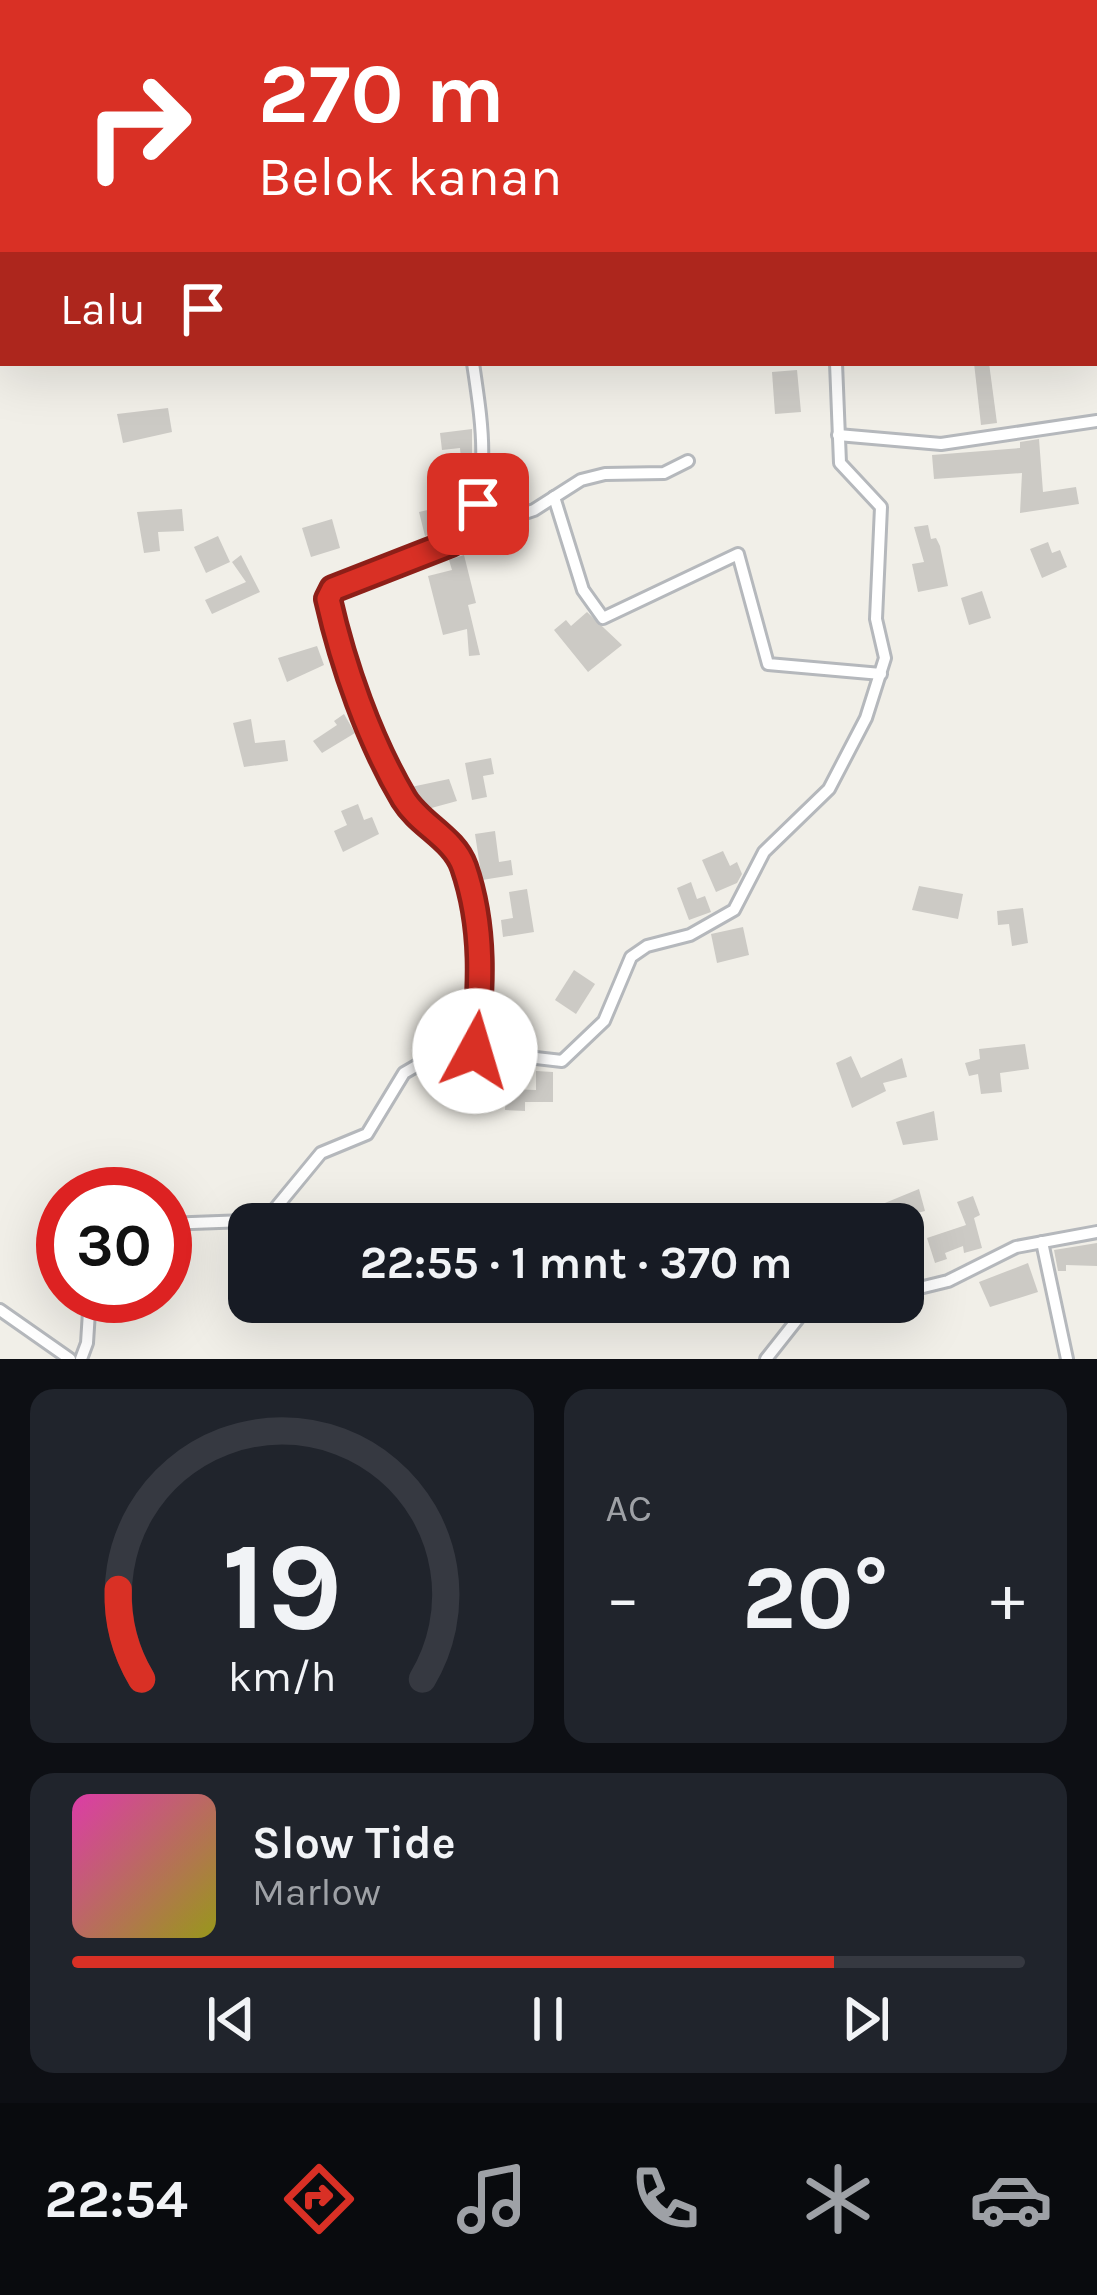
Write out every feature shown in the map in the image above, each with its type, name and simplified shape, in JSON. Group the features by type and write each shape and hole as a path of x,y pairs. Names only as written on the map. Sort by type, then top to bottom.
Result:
{"street":[{"path":"466,533 485,475 486,448 473,366"},
{"path":"192,1223 246,1221 274,1210 321,1153 367,1134 404,1073 423,1062 475,1051 548,1060 570,1057 609,1014 631,957 647,946 690,935 734,910 764,852 829,789 866,718 881,674 884,646 876,619 881,507 841,463 836,366"},
{"path":"838,435 941,444 1097,421"},
{"path":"475,1051 483,970 476,909 464,864 457,851 422,823 389,771 328,599 333,589 466,533 502,524 596,475 664,473 688,461"},
{"path":"554,497 584,590 603,618 738,554 768,664 881,674"},
{"path":"924,1287 948,1281 994,1255 1097,1232"},
{"path":"1042,1242 1067,1359"},
{"path":"0,1310 70,1359"},
{"path":"81,1359 88,1323"},
{"path":"766,1359 794,1323"}],"building":[{"path":"974,366 989,366 997,423 981,425"},
{"path":"797,370 801,412 775,414 772,372"},
{"path":"168,408 172,432 123,443 117,414"},
{"path":"472,429 472,460 461,460 460,448 442,450 440,433"},
{"path":"1039,439 1043,492 1076,487 1079,504 1020,513 1022,473 934,479 932,455 1020,448 1020,442"},
{"path":"449,505 455,527 425,536 419,512"},
{"path":"182,509 184,531 158,532 160,551 144,553 137,512"},
{"path":"332,519 340,548 311,557 302,528"},
{"path":"928,525 931,539 936,538 940,546 948,586 918,592 912,564 924,562 914,527"},
{"path":"218,536 230,562 206,573 194,547"},
{"path":"1048,542 1052,553 1060,550 1067,567 1042,578 1030,549"},
{"path":"241,555 260,592 212,614 205,600 246,582 232,562"},
{"path":"464,555 476,603 468,605 480,655 469,656 467,629 443,635 428,576 452,570 449,560"},
{"path":"982,591 991,618 969,625 961,598"},
{"path":"587,612 622,645 588,672 554,630 566,620 571,626"},
{"path":"317,646 324,665 287,682 278,658"},
{"path":"344,714 355,733 322,753 313,741 337,725 334,721"},
{"path":"251,719 255,743 285,740 288,761 244,767 233,723"},
{"path":"491,758 494,774 483,776 487,797 472,800 465,763"},
{"path":"449,779 457,801 424,810 411,787"},
{"path":"358,804 364,820 372,817 379,834 343,852 334,831 347,825 341,811"},
{"path":"495,831 499,862 511,860 513,875 482,880 475,834"},
{"path":"723,851 730,866 737,862 742,874 737,883 716,892 702,860"},
{"path":"691,882 697,899 705,896 711,912 689,920 677,888"},
{"path":"919,886 963,894 958,919 912,910"},
{"path":"527,889 534,932 503,937 501,920 513,918 509,892"},
{"path":"1023,908 1028,943 1012,946 1009,924 998,925 997,911"},
{"path":"743,927 749,955 717,963 711,934"},
{"path":"574,970 595,984 576,1014 555,1000"},
{"path":"1025,1044 1029,1069 1000,1073 1002,1092 981,1094 978,1074 969,1076 965,1063 980,1059 979,1049"},
{"path":"851,1056 861,1078 902,1058 907,1077 883,1083 886,1091 852,1108 836,1063"},
{"path":"536,1071 553,1072 553,1102 525,1102 525,1111 505,1110 506,1089 536,1090"},
{"path":"934,1111 938,1140 903,1145 896,1122"},
{"path":"919,1189 923,1203 885,1203"},
{"path":"973,1196 980,1215 974,1218 982,1248 964,1253 963,1246 935,1263 927,1238 966,1225 957,1202"},
{"path":"1097,1243 1097,1266 1066,1265 1066,1271 1058,1271 1054,1250"},
{"path":"1028,1263 1038,1292 990,1307 979,1282"}],"route":[{"path":"475,1051 483,970 476,909 464,864 457,851 422,823 389,771 328,599 333,589 451,543 466,533 478,504"}]}
